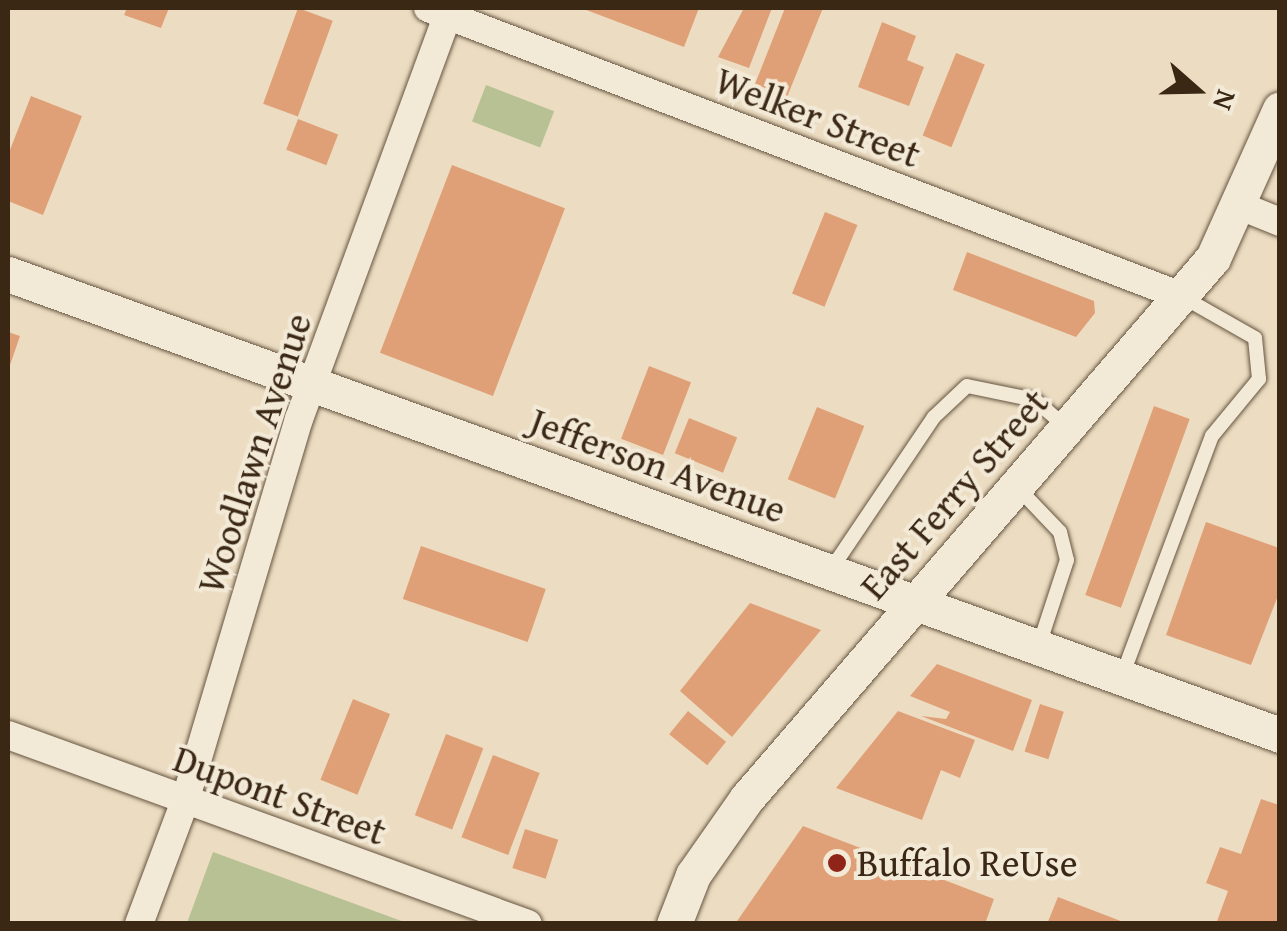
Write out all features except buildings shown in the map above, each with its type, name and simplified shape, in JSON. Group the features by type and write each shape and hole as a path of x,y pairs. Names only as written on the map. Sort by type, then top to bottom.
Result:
{"street":[{"name":"Welker Street","path":"441,10 1181,296"},
{"name":"Woodlawn Avenue","path":"139,924 186,800 311,385 441,10"},
{"name":"East Ferry Street","path":"674,924 725,826 1181,296 1242,208 1280,108"},
{"path":"1242,208 1280,222"},
{"name":"Jefferson Avenue","path":"8,274 1280,735"},
{"name":"Dupont Street","path":"8,735 528,924"}],"lane":[{"path":"1121,679 1212,436 1259,379 1255,338 1181,296"},
{"path":"830,571 934,417 967,386 1035,400 1066,428"},
{"path":"1016,486 1060,532 1067,560 1038,648"}],"green space":[{"path":"486,85 554,111 540,148 472,121"},
{"path":"213,852 407,923 187,923"}],"place":[{"name":"Buffalo ReUse","path":"837,863"}]}
